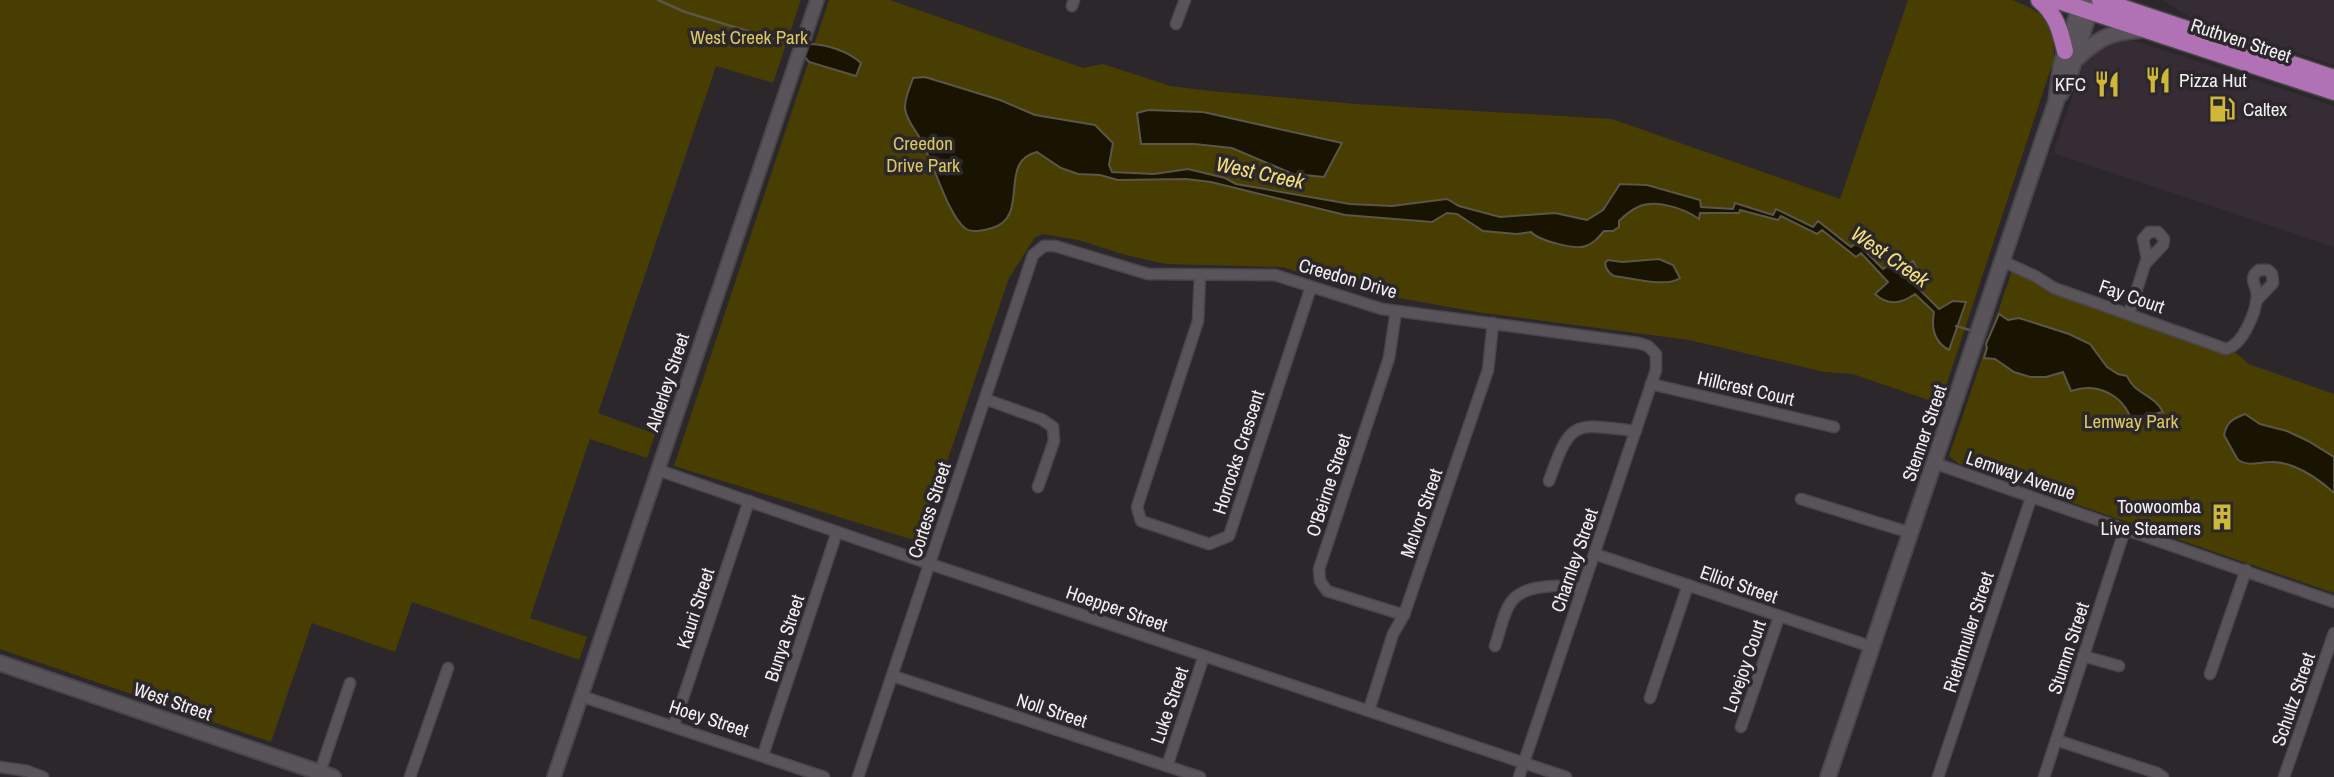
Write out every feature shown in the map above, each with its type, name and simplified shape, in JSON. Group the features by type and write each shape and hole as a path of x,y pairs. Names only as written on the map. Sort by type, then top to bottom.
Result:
{"highway":[{"path":"2039,0 2049,9 2058,24 2070,56"},
{"name":"Ruthven Street","path":"2054,0 2089,4 2334,92"},
{"path":"2130,0 2142,22"},
{"name":"Ruthven Street","path":"2142,22 2334,78"}],"main road":[{"name":"Stenner Street","path":"1828,777 2056,102 2061,65 2070,56 2089,4"},
{"path":"2070,56 2100,38 2142,22"},
{"name":"West Street","path":"0,663 326,775"}],"street":[{"name":"Alderley Street","path":"554,777 817,0"},
{"path":"1176,24 1185,0"},
{"name":"Creedon Drive","path":"1033,255 1044,246 1055,246 1121,268 1149,274 1275,275 1382,309 1638,343 1648,346 1656,354"},
{"name":"Cortess Street","path":"858,777 1033,255"},
{"name":"Fay Court","path":"2002,261 2011,261 2029,268 2054,288 2215,344 2225,342 2234,347 2244,335 2256,301"},
{"path":"2129,314 2146,263"},
{"name":"Horrocks Crescent","path":"1200,276 1198,321 1137,507 1141,521 1209,544 1229,536 1311,286"},
{"name":"O'Beirne Street","path":"1396,311 1389,358 1319,569 1320,581 1327,591 1404,615"},
{"name":"McIvor Street","path":"1368,710 1393,634 1404,615 1488,370 1493,323"},
{"name":"Charnley Street","path":"1519,777 1636,431 1657,364 1656,354"},
{"name":"Hillcrest Court","path":"1651,384 1833,426"},
{"path":"985,399 1041,419 1053,428 1054,441 1038,487"},
{"path":"1549,481 1562,444 1574,430 1590,426 1636,431"},
{"name":"Lemway Avenue","path":"1934,463 2334,602"},
{"name":"Hoepper Street","path":"658,470 1566,777"},
{"name":"Riethmuller Street","path":"1938,777 2031,498"},
{"path":"1801,499 1911,533"},
{"name":"Kauri Street","path":"674,725 749,501"},
{"name":"Stumm Street","path":"2043,777 2125,529"},
{"name":"Bunya Street","path":"763,755 837,532"},
{"name":"Elliot Street","path":"1595,554 1872,648"},
{"path":"2210,674 2246,570"},
{"path":"1495,646 1510,602 1517,593 1527,588 1556,585 1583,589"},
{"path":"1650,698 1688,585"},
{"name":"Lovejoy Court","path":"1741,727 1779,617"},
{"name":"Schultz Street","path":"2284,777 2334,633"},
{"name":"Luke Street","path":"1167,766 1205,656"},
{"path":"2083,656 2119,666"},
{"path":"410,777 448,668"},
{"name":"Noll Street","path":"893,677 1200,777"},
{"path":"326,775 351,683"},
{"name":"Hoey Street","path":"582,696 824,777"},
{"path":"2056,740 2163,777"},
{"path":"0,767 27,771 43,777"}],"shaded area":[{"path":"2163,0 2334,0 2334,65 2191,18"},
{"path":"2126,38 2334,106 2334,247 2053,153 2084,63 2105,44"},
{"path":"808,44 836,49 856,59 861,63 856,76 809,62 804,56"},
{"path":"925,77 1000,100 1035,115 1095,125 1113,143 1109,165 1112,172 1154,174 1188,169 1225,178 1236,184 1350,204 1392,206 1447,199 1459,206 1500,217 1555,213 1587,220 1603,210 1620,184 1647,185 1700,200 1701,207 1733,209 1735,203 1773,215 1776,209 1813,227 1818,221 1851,247 1857,243 1883,269 1892,263 1900,272 1913,261 1920,274 1918,288 1939,309 1953,301 1966,302 1949,350 1940,343 1935,334 1934,312 1915,294 1905,300 1885,301 1875,294 1888,282 1861,253 1856,257 1822,230 1817,234 1781,216 1778,220 1740,210 1739,213 1700,213 1699,219 1686,211 1669,206 1645,205 1625,215 1619,221 1619,227 1613,231 1604,231 1586,246 1574,247 1549,241 1531,232 1517,234 1483,231 1457,214 1447,213 1432,222 1345,215 1211,182 1186,179 1118,180 1100,175 1078,174 1061,168 1037,152 1025,157 1019,166 1010,213 1003,222 986,230 969,230 959,222 953,212 925,148 906,113 905,101 913,78"},
{"path":"1148,110 1203,112 1342,143 1324,177 1293,174 1232,148 1194,144 1141,144 1137,113"},
{"path":"1659,259 1673,265 1680,278 1657,282 1614,276 1610,274 1605,263 1608,260 1622,262"},
{"path":"1999,314 2008,320 2019,318 2069,334 2090,344 2107,367 2127,376 2134,387 2155,401 2163,412 2132,421 2122,404 2108,393 2091,388 2071,391 2063,372 2046,377 2030,377 2014,372 1995,359 1984,358 1986,344"},
{"path":"2245,414 2260,424 2287,431 2308,441 2334,457 2334,493 2313,476 2296,467 2279,462 2250,464 2238,460 2224,435 2231,421"}],"green space":[{"name":"West Creek Park","path":"0,0 801,0 773,83 716,66 598,413 655,434 647,458 590,439 530,618 587,637 579,660 412,602 395,652 312,623 271,742 0,649"},
{"name":"Creedon Drive Park","path":"829,0 890,0 1083,68 1103,64 1170,86 1356,104 1612,119 1840,199 1908,0 2012,0 2033,9 2046,21 2052,37 2054,59 1940,404 1853,374 1824,372 1689,340 1477,312 1349,289 1283,267 1166,264 1078,240 1043,234 1035,237 1009,278 920,542 674,466"},
{"name":"Lemway Park","path":"2012,271 2029,276 2054,293 2233,351 2246,363 2334,394 2334,593 1959,464 1949,456"}],"waterway":[{"name":"West Creek","path":"658,0 685,12 797,46"},
{"name":"West Creek","path":"1956,326 1973,331"}],"place":[{"name":"Pizza Hut","path":"2158,80"},
{"name":"KFC","path":"2107,84"},
{"name":"Caltex","path":"2222,109"},
{"name":"Toowoomba Live Steamers","path":"2222,517"}]}
